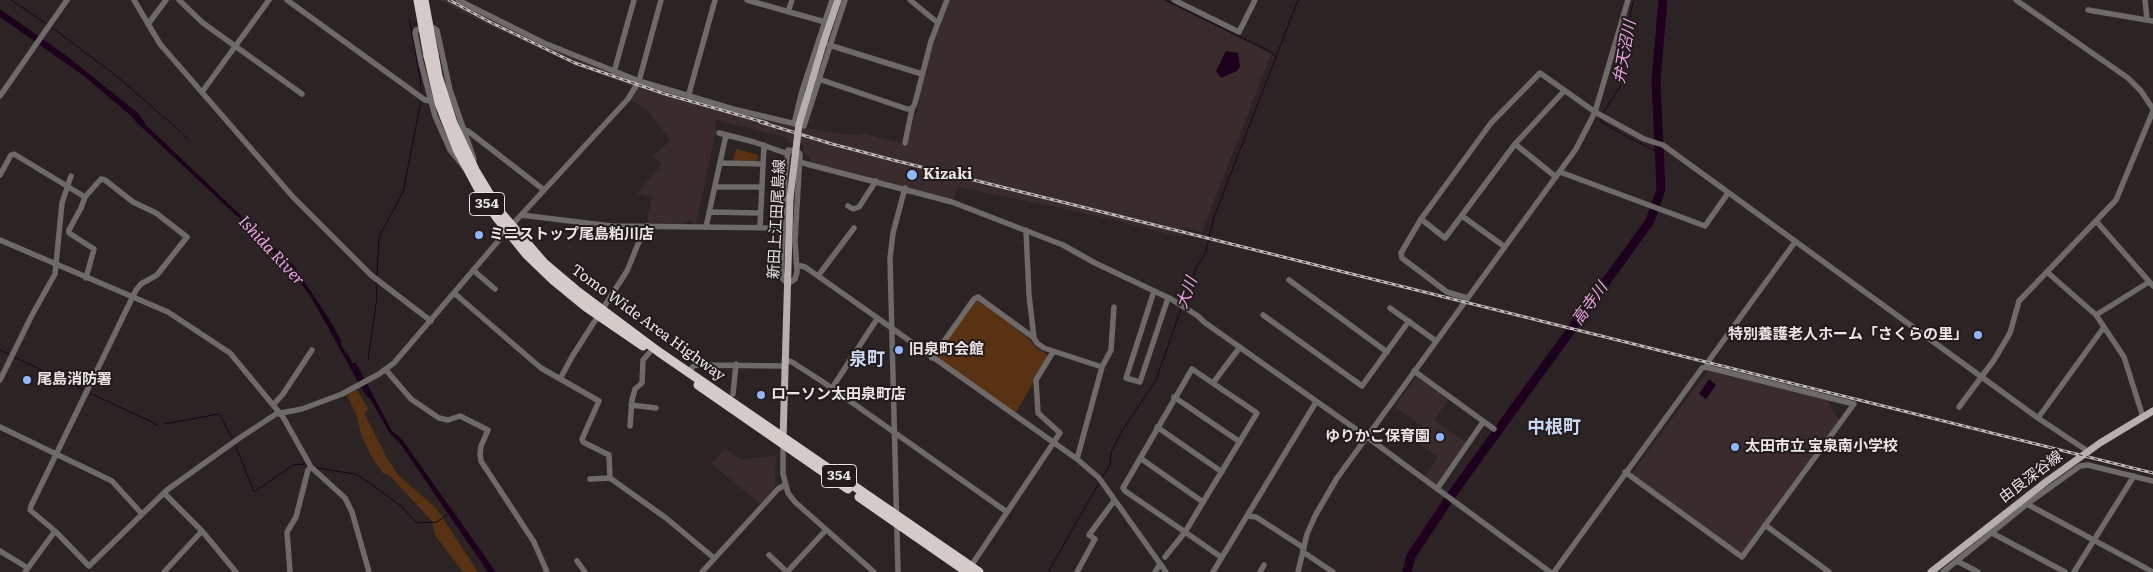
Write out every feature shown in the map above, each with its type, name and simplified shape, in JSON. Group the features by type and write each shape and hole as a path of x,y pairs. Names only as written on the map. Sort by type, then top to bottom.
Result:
{"highway":[{"name":"Tomo Wide Area Highway","path":"418,0 431,55"},
{"name":"Tomo Wide Area Highway","path":"424,0 439,103 471,170 509,229 545,273 601,314 688,371 783,440"},
{"name":"Tomo Wide Area Highway","path":"601,314 650,352 783,440 968,570 979,572"}],"main road":[{"name":"新田上江田尾島線","path":"783,440 790,198 799,124 842,1"},
{"name":"由良深谷線","path":"1931,572 2047,482 2089,452 2153,411"}],"street":[{"path":"0,96 67,0"},
{"path":"134,0 160,44 293,197 371,275 431,321"},
{"path":"148,24 166,0"},
{"path":"179,0 203,23 302,94"},
{"path":"202,92 269,0"},
{"path":"288,0 425,100 430,101"},
{"path":"458,0 544,43 614,72 688,97 794,124 805,125 826,43 922,74"},
{"path":"474,8 477,0"},
{"path":"614,72 634,0"},
{"path":"86,278 94,249 69,233 69,230 85,196 101,179 105,180 133,202 156,213 187,237 159,272 140,284 132,295 30,509 55,531 91,569 164,493 234,442 276,414 302,409 332,398 386,370 431,321 521,215 628,100 639,81 661,0"},
{"path":"688,97 715,0"},
{"path":"748,0 825,22"},
{"path":"788,12 792,0"},
{"path":"794,124 807,75 832,0"},
{"path":"910,0 938,24"},
{"path":"905,143 922,74 947,0"},
{"path":"1174,0 1239,32 1255,0"},
{"path":"1298,572 1307,534 1315,516 1338,478 1576,148 1595,112 1628,0"},
{"path":"1958,406 2010,333 2019,301 2116,200 2153,110 2141,91 2128,78 2016,0"},
{"path":"2088,10 2150,20 2145,0"},
{"path":"432,27 437,30 450,90 464,130 474,160 471,170 450,150 430,101 415,33 416,30 432,27"},
{"path":"1468,298 1447,292 1402,258 1401,252 1421,219 1491,123 1540,73 1595,112 1644,139 1663,145 2038,418 2089,452"},
{"path":"807,75 907,109 912,109"},
{"path":"1421,219 1445,238 1515,144 1564,91"},
{"path":"464,130 468,131 544,190"},
{"path":"719,133 764,145 788,154"},
{"path":"706,227 726,135"},
{"path":"1515,144 1558,174 1705,226 1728,193"},
{"path":"760,227 764,145"},
{"path":"790,150 797,151 800,154 799,162 795,241 797,265 795,279 788,284 782,276 781,259 788,154 790,150"},
{"path":"0,175 11,155 14,154 85,196"},
{"path":"799,162 940,198 1063,245 1095,263 1168,298 1198,316 1552,572 1702,368 1706,367 1796,242"},
{"path":"720,163 762,164"},
{"path":"0,380 58,266 60,218 71,176"},
{"path":"848,206 854,209 859,207 876,181"},
{"path":"715,187 761,187"},
{"path":"898,572 891,250 893,233 904,188"},
{"path":"709,212 760,213"},
{"path":"521,215 592,225 783,228"},
{"path":"1462,216 1505,247"},
{"path":"2096,221 2152,284 2096,316"},
{"path":"560,379 573,355 627,271 648,226"},
{"path":"818,276 854,228"},
{"path":"1026,230 1029,295 1036,343 1053,352 1102,367"},
{"path":"0,240 86,278 132,295 175,316 222,347 239,363 274,404 312,466 340,493 349,505 369,572"},
{"path":"797,265 805,267 818,276 1077,459 1099,478 1166,572"},
{"path":"473,270 495,290"},
{"path":"2047,272 2096,316 2124,357 2143,417"},
{"path":"1289,280 1387,352"},
{"path":"1154,291 1126,378 1140,382 1168,298"},
{"path":"454,293 541,368 599,401 582,440 609,455 610,478"},
{"path":"932,358 976,297 1034,338"},
{"path":"1077,459 1102,367 1111,350 1114,307"},
{"path":"1390,308 1436,341"},
{"path":"1263,315 1362,386 1409,321"},
{"path":"832,388 877,319"},
{"path":"2038,418 2104,327"},
{"path":"1213,383 1240,347"},
{"path":"274,404 283,394 312,350"},
{"path":"630,426 631,404 635,388 642,383 642,360 650,352"},
{"path":"968,570 1060,433 1038,413 1036,380 1053,352"},
{"path":"688,371 693,365 792,362 1008,512"},
{"path":"733,394 736,364"},
{"path":"1625,472 1742,557 1854,404 1706,367"},
{"path":"1165,557 1184,532 1257,413 1192,368 1123,488 1184,532 1221,557"},
{"path":"386,370 411,399 439,418 448,420 460,416 488,430 481,446 480,454 482,461 534,542 547,572"},
{"path":"1414,371 1494,429"},
{"path":"1174,397 1240,442"},
{"path":"1213,572 1316,402"},
{"path":"631,404 635,407 656,408"},
{"path":"1437,489 1483,422"},
{"path":"0,427 112,481 142,514"},
{"path":"1157,427 1222,472"},
{"path":"783,440 782,468 785,485 796,502 874,572"},
{"path":"1140,458 1203,502"},
{"path":"1943,572 2027,504 2084,465 2153,481"},
{"path":"290,572 287,532 296,517 308,470 312,466"},
{"path":"2074,572 2134,476"},
{"path":"590,480 610,478 666,518 714,558"},
{"path":"702,572 778,489 785,485"},
{"path":"164,493 202,531 236,572"},
{"path":"1077,572 1095,539 1089,535 1114,501"},
{"path":"2027,504 2153,572"},
{"path":"1247,516 1256,517 1333,572"},
{"path":"1765,525 1829,572"},
{"path":"769,555 787,572 826,530"},
{"path":"0,551 27,570 55,531"},
{"path":"164,572 202,531"},
{"path":"1992,533 2065,572"},
{"path":"577,561 585,572"},
{"path":"1957,561 1978,572"},
{"path":"1155,572 1160,564"},
{"path":"1260,572 1264,566"}],"shaded area":[{"path":"440,0 455,0 635,82 633,87 562,59 471,17"},
{"path":"949,0 1163,0 1271,54 1202,232 1185,227 1182,237 1102,217 959,187 953,200 810,162 809,156 803,153 804,145 787,142 788,138 715,120 716,131 696,224 686,221 683,225 650,224 647,218 652,197 637,193 662,164 653,156 670,141 650,113 630,99 639,84 786,125 857,136 865,134 907,145 920,100 918,97 932,42"},
{"path":"0,9 72,60 139,114 146,125 294,266 329,319 352,363 356,363 392,431 401,438 496,572 488,572 399,442 391,435 370,399 366,396 311,297 295,276 252,230 130,115 84,76 0,17"},
{"path":"1226,51 1238,53 1240,67 1237,71 1221,78 1216,71"},
{"path":"736,149 758,155 757,162 733,162"},
{"path":"976,300 979,300 1030,340 1035,347 1049,356 1015,414 935,357"},
{"name":"太田市立 宝泉南小学校","path":"1709,369 1826,399 1839,420 1741,555 1631,474"},
{"name":"ゆりかご保育園","path":"1416,377 1448,400 1434,420 1467,443 1437,485 1425,477 1438,457 1418,443 1427,430 1395,407"},
{"path":"1709,379 1716,385 1706,399 1699,394"},
{"path":"357,390 368,409 364,413 387,458 399,476 436,508 478,572 463,572 435,535 432,521 390,476 383,473 370,454 361,434 357,416 347,395"},
{"path":"725,448 742,460 776,455 775,488 760,504 712,464"}],"waterway":[{"path":"11,0 48,25"},
{"path":"1166,0 1271,52 1276,57"},
{"name":"大川","path":"1183,305 1197,266 1205,254 1214,217 1298,0"},
{"name":"弁天沼川","path":"1603,113 1620,87 1634,0"},
{"name":"高寺川","path":"1407,572 1411,556 1455,490 1650,221 1661,189 1656,80 1663,0"},
{"path":"409,18 421,91"},
{"path":"51,27 119,78 180,131"},
{"path":"377,275 379,237 403,192 421,101"},
{"name":"弁天沼川","path":"1601,119 1600,121 1627,137 1660,153"},
{"path":"183,134 188,139"},
{"path":"368,360 377,297 376,283"},
{"name":"大川","path":"1102,477 1110,465 1111,452 1122,431 1156,380 1181,309"},
{"path":"0,350 11,355"},
{"path":"14,357 82,389"},
{"path":"90,393 158,425"},
{"path":"165,424 218,414 233,440"},
{"path":"235,444 254,492 293,465 305,464"},
{"path":"317,468 355,474 401,506 417,523 437,522 448,514"},
{"name":"大川","path":"1048,572 1099,483"}],"railway":[{"path":"449,0 575,63 665,94 767,123"},
{"path":"760,122 893,160 2153,473"}],"place":[{"name":"Kizaki","path":"912,175"},
{"name":"ミニストップ尾島粕川店","path":"479,235"},
{"name":"特別養護老人ホーム「さくらの里」","path":"1978,335"},
{"name":"旧泉町会館","path":"899,350"},
{"name":"尾島消防署","path":"27,380"},
{"name":"ローソン太田泉町店","path":"761,395"},
{"name":"ゆりかご保育園","path":"1440,437"},
{"name":"太田市立 宝泉南小学校","path":"1735,447"}],"district":[{"name":"泉町","path":"867,360"},
{"name":"中根町","path":"1554,428"}],"water label":[{"name":"Ishida River","path":"271,251"}]}
